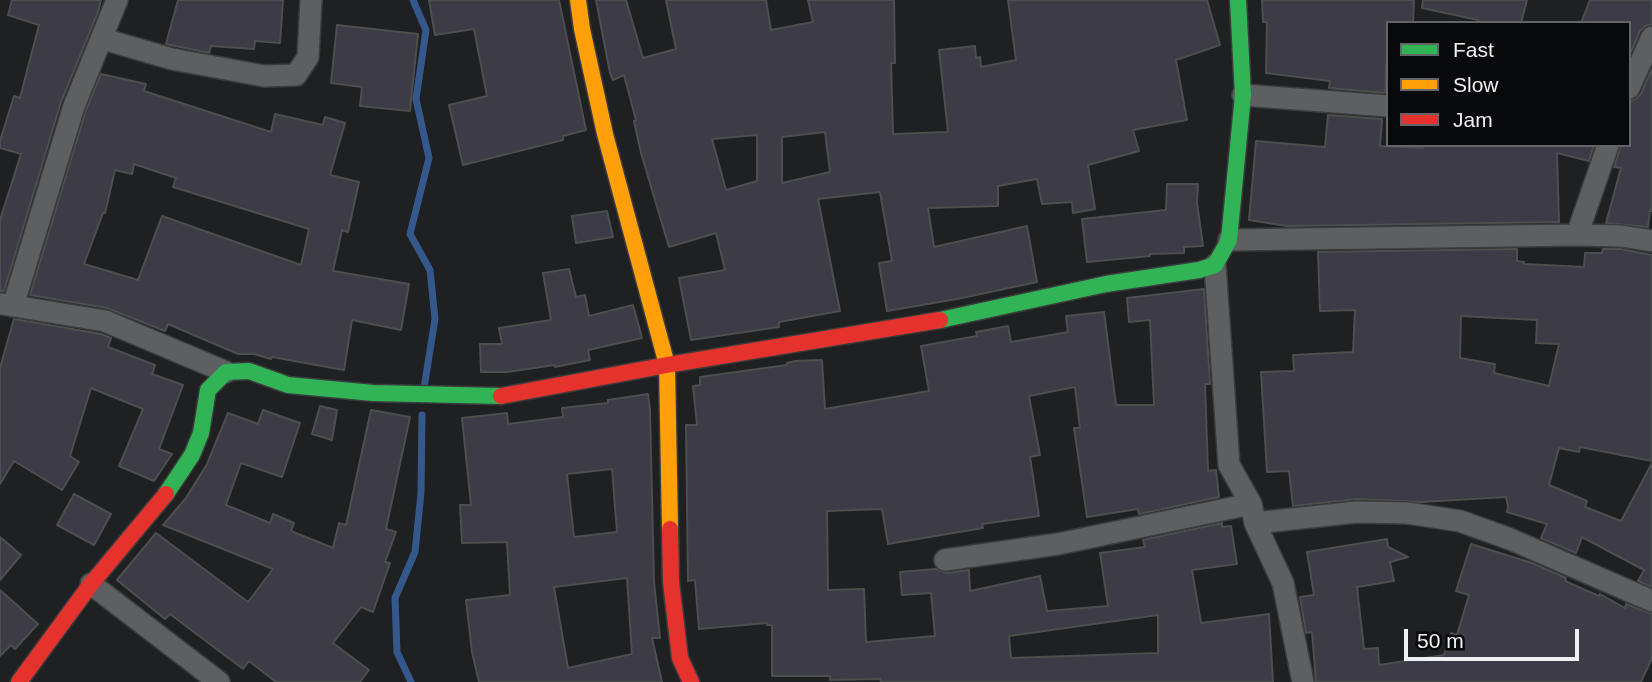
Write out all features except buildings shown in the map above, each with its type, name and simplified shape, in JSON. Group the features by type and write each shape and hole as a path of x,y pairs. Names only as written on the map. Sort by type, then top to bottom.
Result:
{"street":[{"path":"117,0 74,106 7,304 105,321 226,372 248,371 288,385 361,392 501,396 667,365 969,316 1106,284 1199,270 1215,265"},
{"path":"103,39 172,59 264,76 296,75 308,57 311,0"},
{"path":"578,0 605,134 667,365 671,582 680,658 691,682"},
{"path":"1238,0 1243,95 1228,240 1215,265 1229,465 1283,583 1303,682"},
{"path":"1631,84 1652,37"},
{"path":"1243,95 1386,106"},
{"path":"1577,235 1607,147"},
{"path":"1228,240 1577,235 1621,236 1652,241"},
{"path":"19,682 91,584 171,488 201,433 208,390 226,372"},
{"path":"945,560 1253,514 1407,513 1460,521 1510,539 1652,601"},
{"path":"91,584 219,682"}],"waterway":[{"path":"413,0 426,30 416,99 429,158 410,234 430,270 435,319 424,388"},
{"path":"411,682 397,652 395,598 415,552 421,493 422,415"}],"traffic: fast":[{"path":"940,320 1106,284 1199,270 1215,265 1229,240 1243,95 1238,0"},
{"path":"166,494 192,455 201,433 208,390 226,372 249,371 288,385 373,393 501,396"}],"traffic: slow":[{"path":"578,0 605,134 667,365 670,529"}],"traffic: jam":[{"path":"501,396 667,365 940,320"},
{"path":"19,682 91,584 166,494"},
{"path":"670,529 671,582 680,658 691,682"}]}
